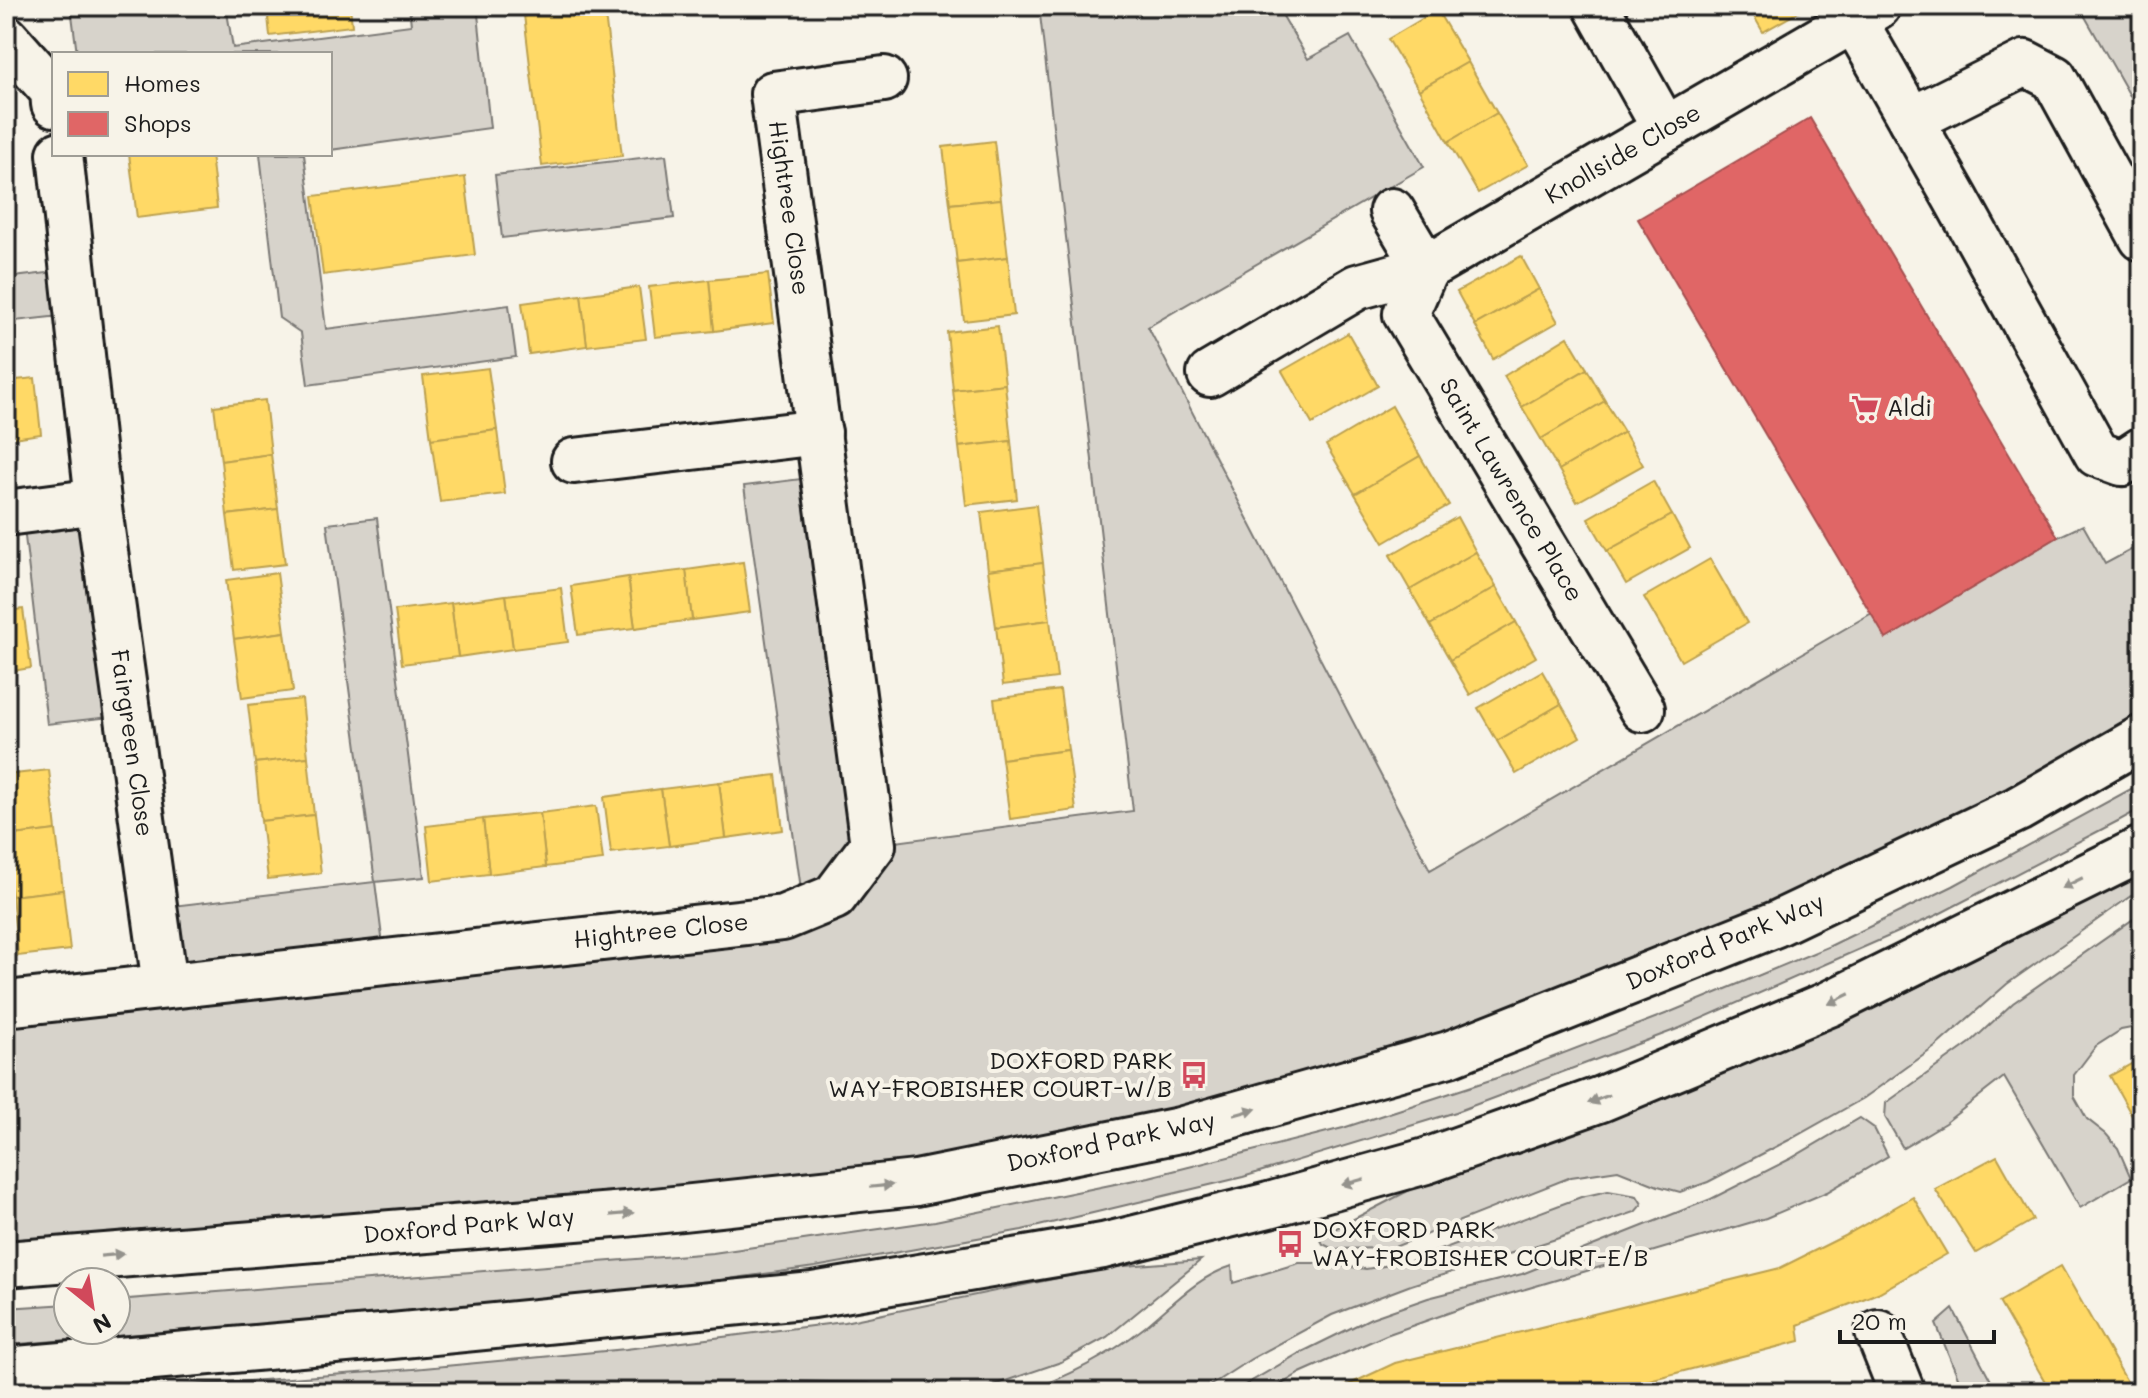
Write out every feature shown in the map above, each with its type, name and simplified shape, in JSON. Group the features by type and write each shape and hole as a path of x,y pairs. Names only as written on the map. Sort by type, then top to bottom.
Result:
{"main road":[{"path":"1596,6 1665,129"},
{"path":"1866,13 1911,120 2097,454 2122,463 2142,450"},
{"name":"Knollside Close","path":"1210,374 1357,287 1426,268 1866,13"},
{"path":"6,38 52,90"},
{"path":"1911,120 2025,63 2054,78 2142,238"},
{"name":"Hightree Close","path":"6,1004 783,918 834,897 873,845 773,94 884,79"},
{"name":"Fairgreen Close","path":"60,156 98,501 165,985"},
{"path":"1392,211 1426,268"},
{"name":"Saint Lawrence Place","path":"1426,268 1406,314 1642,709"},
{"path":"574,461 819,432"},
{"path":"6,513 98,501"},
{"name":"Doxford Park Way","path":"6,1264 626,1214 916,1183 1180,1130 1449,1054 1776,924 2018,809 2142,738"},
{"path":"6,1370 813,1295 1103,1246 1269,1205 1426,1161 1601,1099 1829,1004 2142,849"},
{"path":"1878,1332 1902,1392"}],"shaded area":[{"path":"226,6 233,48 411,25 409,6 537,6 478,14 490,128 332,150 332,52 77,52 71,7"},
{"path":"1039,6 1277,6 1308,59 1350,36 1424,167 1148,327 1430,870 1872,613 1887,638 2083,525 2105,564 2142,544 2142,738 1449,1054 916,1183 6,1264 6,1004 165,985 155,908 375,882 385,961 804,910 744,486 825,476 873,845 1133,811"},
{"path":"2079,6 2142,6 2142,117"},
{"path":"666,155 674,218 502,238 495,175"},
{"path":"260,156 304,156 326,329 509,305 516,357 308,385 301,333 279,318"},
{"path":"72,270 78,314 6,322 6,278"},
{"path":"98,501 128,715 47,724 22,511"},
{"path":"377,518 424,877 375,882 327,524"},
{"path":"2142,783 2142,808 2118,821 1937,915 1680,1028 1456,1112 1243,1177 1022,1230 815,1267 598,1297 132,1335 132,1299 713,1253 935,1221 1149,1177 1343,1128 1509,1074 1830,946 1953,886"},
{"path":"2142,872 2142,888 2007,984 1935,1047 1864,1098 1708,1182 1680,1192 1618,1170 1571,1177 1392,1248 1333,1249 1323,1244 1319,1237 1429,1180 1736,1064 1913,989"},
{"path":"2142,913 2142,1026 2121,1030 2096,1046 2074,1075 2074,1096 2087,1119 2118,1148 2131,1178 2080,1208 2004,1077 1945,1123 1903,1148 1885,1117 1886,1103 1970,1043 2013,1003"},
{"path":"1860,1118 1874,1128 1888,1156 1827,1192 1766,1218 1468,1306 1386,1335 1300,1373 1269,1392 1233,1392 1298,1354 1371,1318 1428,1298 1522,1274 1711,1199 1790,1159"},
{"path":"1608,1191 1637,1196 1642,1204 1635,1212 1411,1285 1332,1315 1251,1359 1200,1392 1023,1392 1102,1357 1145,1327 1196,1284 1232,1266 1233,1283 1299,1263 1366,1269 1408,1262 1581,1197"},
{"path":"1201,1260 1107,1337 1061,1362 968,1392 896,1392 868,1383 793,1381 723,1392 99,1392 413,1369 626,1349 844,1322 1112,1267"},
{"path":"52,1305 52,1341 6,1345 6,1308"},
{"path":"1953,1309 1997,1392 1964,1392 1936,1324"}],"building: Homes":[{"path":"267,6 350,6 352,26 270,36"},
{"path":"604,6 622,156 542,166 524,15"},
{"path":"1748,6 1809,6 1763,32"},
{"path":"1437,10 1468,62 1419,90 1388,39"},
{"path":"1468,62 1497,113 1448,142 1419,90"},
{"path":"1497,113 1528,165 1478,193 1448,142"},
{"path":"994,141 1001,199 950,204 943,147"},
{"path":"129,156 211,156 217,208 137,218"},
{"path":"465,177 475,255 323,275 313,196"},
{"path":"1001,199 1008,257 957,263 950,204"},
{"path":"1521,256 1539,289 1475,325 1457,292"},
{"path":"1008,257 1014,315 964,321 957,263"},
{"path":"768,274 774,323 714,331 709,280"},
{"path":"709,280 714,331 655,337 649,287"},
{"path":"639,287 646,339 587,346 581,295"},
{"path":"1539,289 1558,322 1493,359 1475,325"},
{"path":"581,295 587,346 529,354 522,303"},
{"path":"998,326 1005,384 953,390 947,332"},
{"path":"1348,333 1378,386 1312,424 1282,371"},
{"path":"1568,337 1587,369 1522,407 1504,376"},
{"path":"488,368 497,430 431,439 423,376"},
{"path":"1587,369 1605,401 1541,439 1522,407"},
{"path":"35,378 41,434 6,439 6,381"},
{"path":"1005,384 1011,441 959,447 953,390"},
{"path":"265,400 271,454 221,461 214,406"},
{"path":"1605,401 1624,432 1559,470 1541,439"},
{"path":"1392,406 1420,456 1355,494 1326,445"},
{"path":"497,430 505,494 440,502 431,439"},
{"path":"1624,432 1643,465 1577,502 1559,470"},
{"path":"1011,441 1017,499 966,505 959,447"},
{"path":"271,454 278,509 227,515 221,461"},
{"path":"1420,456 1449,505 1384,543 1355,494"},
{"path":"1653,481 1672,515 1607,551 1588,518"},
{"path":"1036,505 1043,563 988,570 981,512"},
{"path":"278,509 285,564 234,570 227,515"},
{"path":"1672,515 1690,548 1626,584 1607,551"},
{"path":"1457,517 1476,552 1410,590 1390,555"},
{"path":"1476,552 1496,587 1430,625 1410,590"},
{"path":"1710,559 1747,623 1681,661 1644,597"},
{"path":"743,562 750,612 692,620 686,570"},
{"path":"1043,563 1050,620 996,627 988,570"},
{"path":"686,570 692,620 635,628 628,577"},
{"path":"277,573 285,632 234,639 226,580"},
{"path":"628,577 635,628 578,635 571,586"},
{"path":"1496,587 1516,622 1450,660 1430,625"},
{"path":"561,588 568,642 513,649 506,595"},
{"path":"506,595 513,649 458,657 451,603"},
{"path":"451,603 458,657 402,664 395,610"},
{"path":"23,609 31,668 6,672 6,611"},
{"path":"1050,620 1057,678 1003,685 996,627"},
{"path":"1516,622 1536,657 1470,695 1450,660"},
{"path":"285,632 293,691 242,698 234,639"},
{"path":"1542,671 1561,704 1497,741 1478,708"},
{"path":"1060,690 1068,750 1002,759 994,699"},
{"path":"302,699 308,757 255,763 248,705"},
{"path":"1561,704 1580,737 1516,774 1497,741"},
{"path":"1068,750 1076,810 1010,819 1002,759"},
{"path":"308,757 314,815 261,821 255,763"},
{"path":"49,770 56,830 6,836 6,775"},
{"path":"776,775 783,830 726,838 719,782"},
{"path":"719,782 726,838 669,846 661,789"},
{"path":"661,789 669,846 611,853 604,797"},
{"path":"596,806 603,860 546,867 540,813"},
{"path":"540,813 546,867 489,874 483,819"},
{"path":"314,815 321,873 268,879 261,821"},
{"path":"483,819 489,874 432,881 426,826"},
{"path":"56,830 63,890 12,896 6,836"},
{"path":"63,890 70,950 18,956 12,896"},
{"path":"2142,1058 2142,1134 2110,1076"},
{"path":"1997,1156 2033,1220 1976,1253 1935,1189"},
{"path":"1913,1197 1947,1254 1878,1293 1798,1325 1800,1341 1603,1392 1333,1392 1395,1363 1780,1268"},
{"path":"2061,1266 2133,1392 2051,1392 1999,1302"}],"building: Shops":[{"name":"Aldi","path":"1810,118 2058,537 1886,639 1638,219"}],"place":[{"name":"Aldi","path":"1865,408"},
{"name":"DOXFORD PARK WAY-FROBISHER COURT-W/B","path":"1194,1075"},
{"name":"DOXFORD PARK WAY-FROBISHER COURT-E/B","path":"1290,1244"}]}
